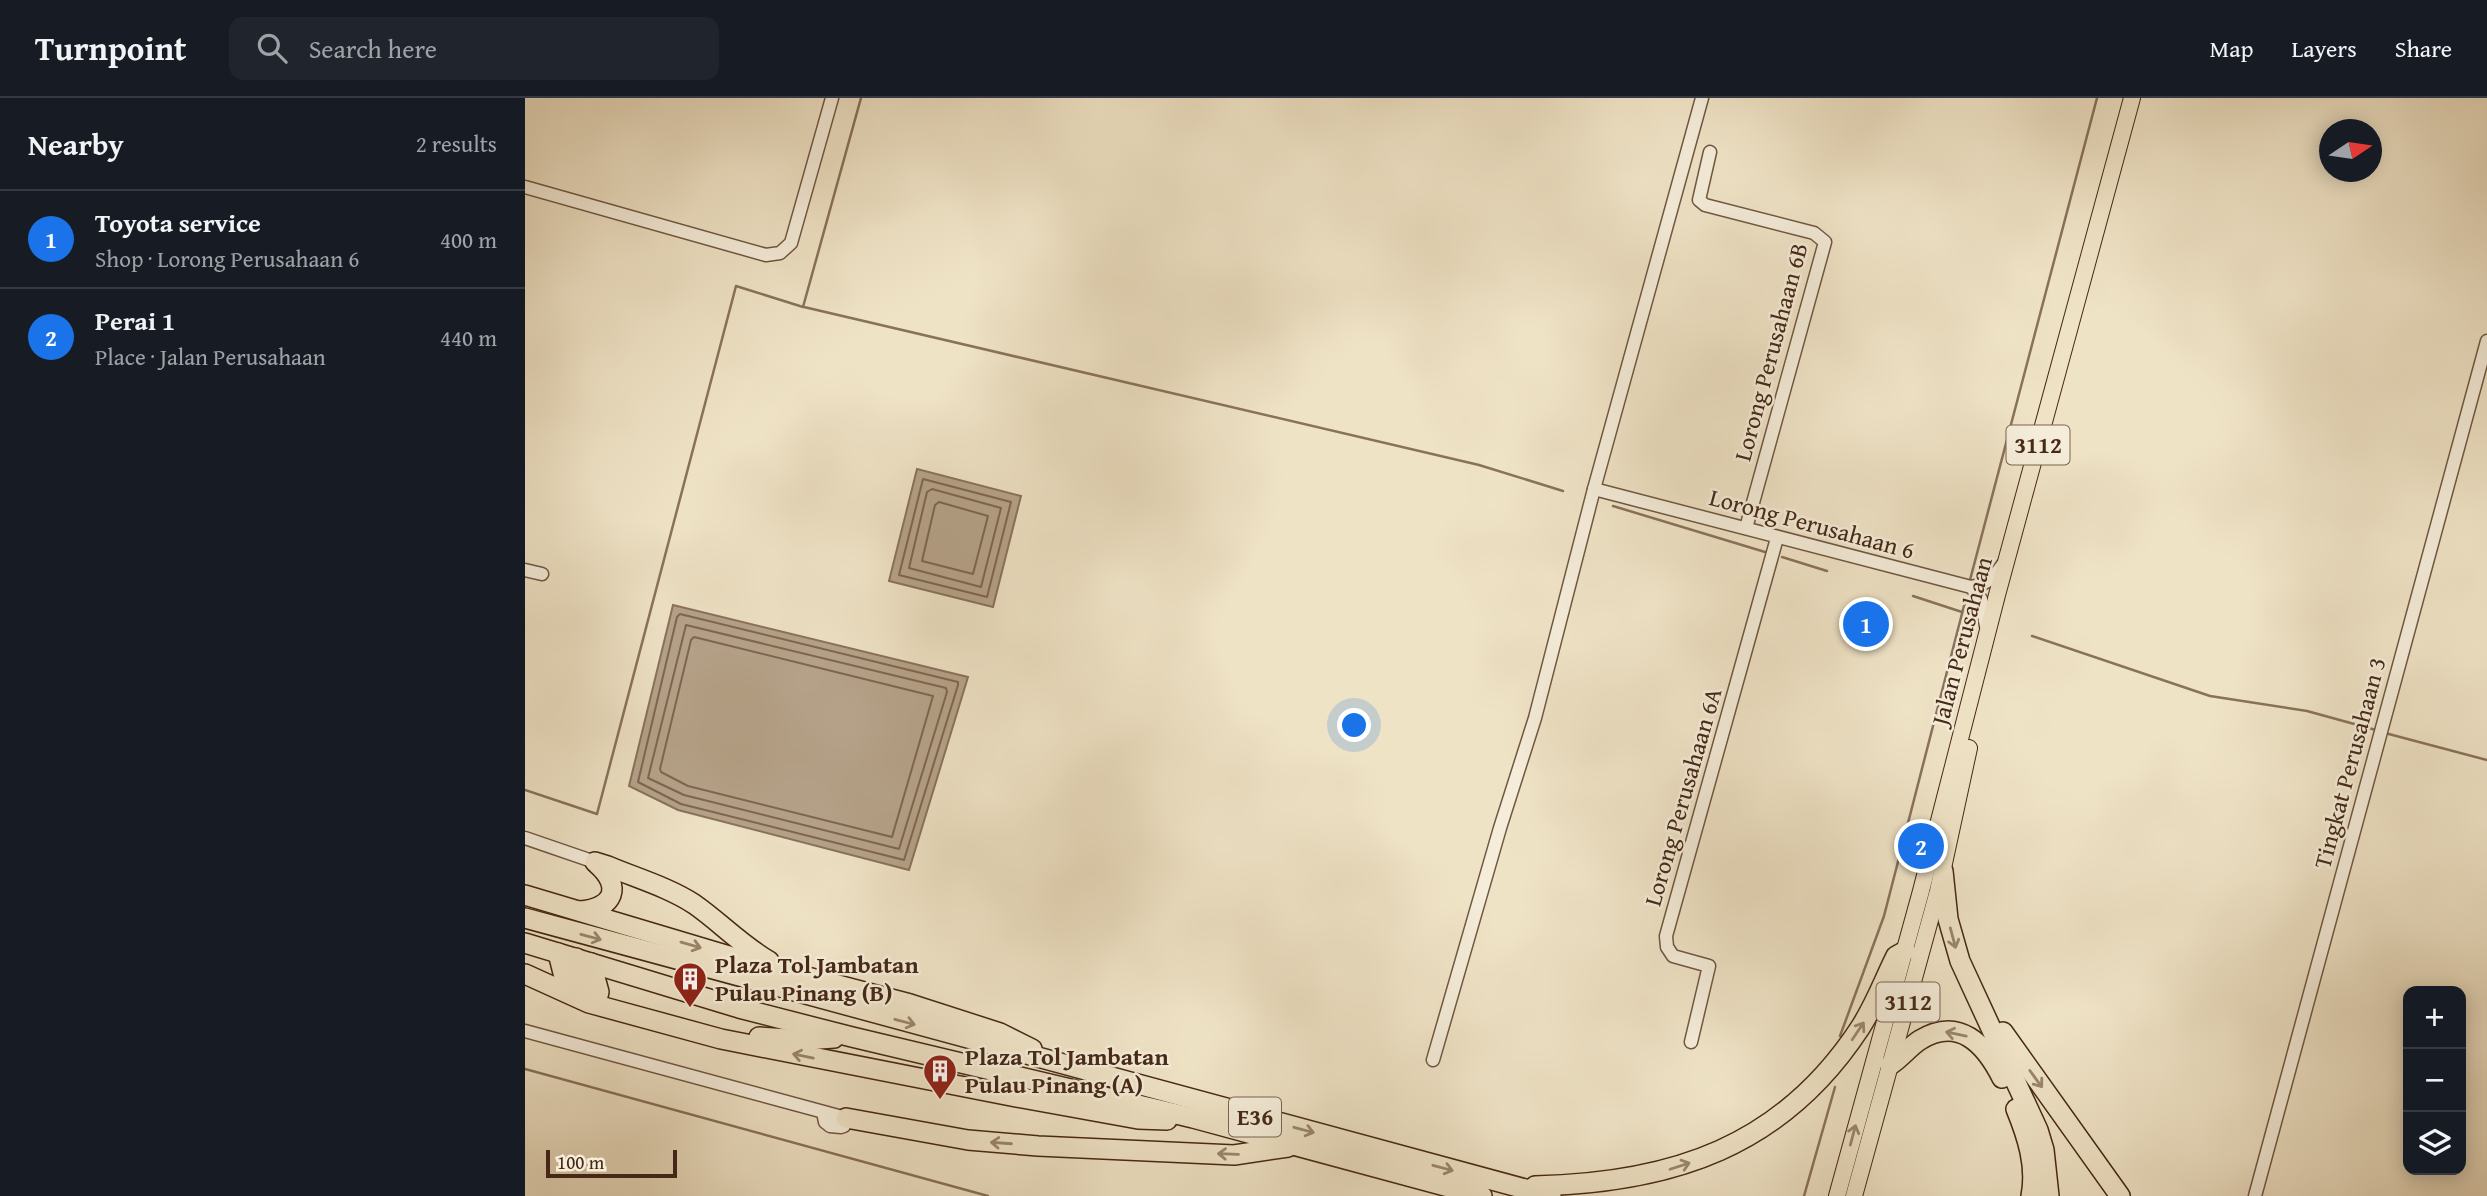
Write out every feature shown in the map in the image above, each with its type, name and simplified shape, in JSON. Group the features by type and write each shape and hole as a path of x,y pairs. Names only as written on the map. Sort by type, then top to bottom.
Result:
{"highway":[{"path":"579,911 600,908 607,903 611,894 610,877 595,862"},
{"path":"595,862 684,898 779,969"},
{"path":"1943,871 1951,934 1960,961 2042,1140 2049,1196"},
{"path":"525,895 694,946 979,1025 1023,1043 1064,1066"},
{"name":"E36","path":"525,918 1551,1196"},
{"name":"E36","path":"525,943 739,1008 1193,1118 1482,1196"},
{"path":"1516,1187 1576,1185 1632,1179 1695,1161 1754,1133 1802,1098 1835,1062 1868,1016 1896,956 1905,951"},
{"path":"562,986 575,958"},
{"path":"575,958 599,992 589,997"},
{"path":"525,966 589,997 761,1037 804,1040 852,1037"},
{"name":"E36","path":"525,974 603,1008 761,1048 1138,1119 1160,1121 1193,1118"},
{"path":"1980,1004 2120,1196"},
{"path":"1888,1070 1917,1041 1937,1032 1961,1033 1981,1046 2000,1074 2024,1131 2032,1166 2031,1196"},
{"path":"846,1118 968,1140 1038,1146 1234,1155 1296,1146"}],"main road":[{"name":"Jalan Perusahaan","path":"1837,1196 1905,951 2008,555 2132,98"},
{"name":"Jalan Perusahaan","path":"1854,1196 1943,871 1970,739 2142,98"}],"street":[{"path":"525,187 766,255 780,253 791,243 832,98"},
{"path":"1433,1060 1500,828 1535,718 1594,489 1702,98"},
{"name":"Lorong Perusahaan 6B","path":"1710,152 1699,201 1705,205 1814,233 1825,242 1746,528"},
{"name":"Tingkat Perusahaan 3","path":"2255,1196 2487,341"},
{"name":"Lorong Perusahaan 6","path":"1594,489 1971,587"},
{"name":"Lorong Perusahaan 6A","path":"1691,1042 1709,966 1673,956 1667,947 1665,936 1777,538"},
{"path":"1987,634 1981,599 1971,587 1995,578 2008,555"},
{"path":"525,570 542,574"},
{"path":"525,838 595,862"},
{"path":"525,1031 846,1118"}],"water":[{"path":"917,469 1021,496 993,607 889,581"},
{"path":"673,605 968,677 909,870 678,810 629,786"}],"waterway":[{"path":"525,790 597,814 736,286 803,307 861,98"},
{"path":"1970,580 2097,98"},
{"path":"804,307 1479,465 1563,491"},
{"path":"1613,506 1765,552"},
{"path":"1782,557 1827,571"},
{"path":"1913,596 1962,612"},
{"path":"1840,1036 1884,916 1965,602"},
{"path":"2032,636 2210,696 2307,711 2376,730"},
{"path":"2385,733 2487,760"},
{"path":"525,1069 988,1196"},
{"path":"1804,1196 1835,1087"}],"place":[{"name":"Toyota service","path":"1866,624"},
{"name":"Perai 1","path":"1921,846"},
{"name":"Plaza Tol Jambatan Pulau Pinang (B)","path":"690,1009"},
{"name":"Plaza Tol Jambatan Pulau Pinang (A)","path":"940,1101"}]}
